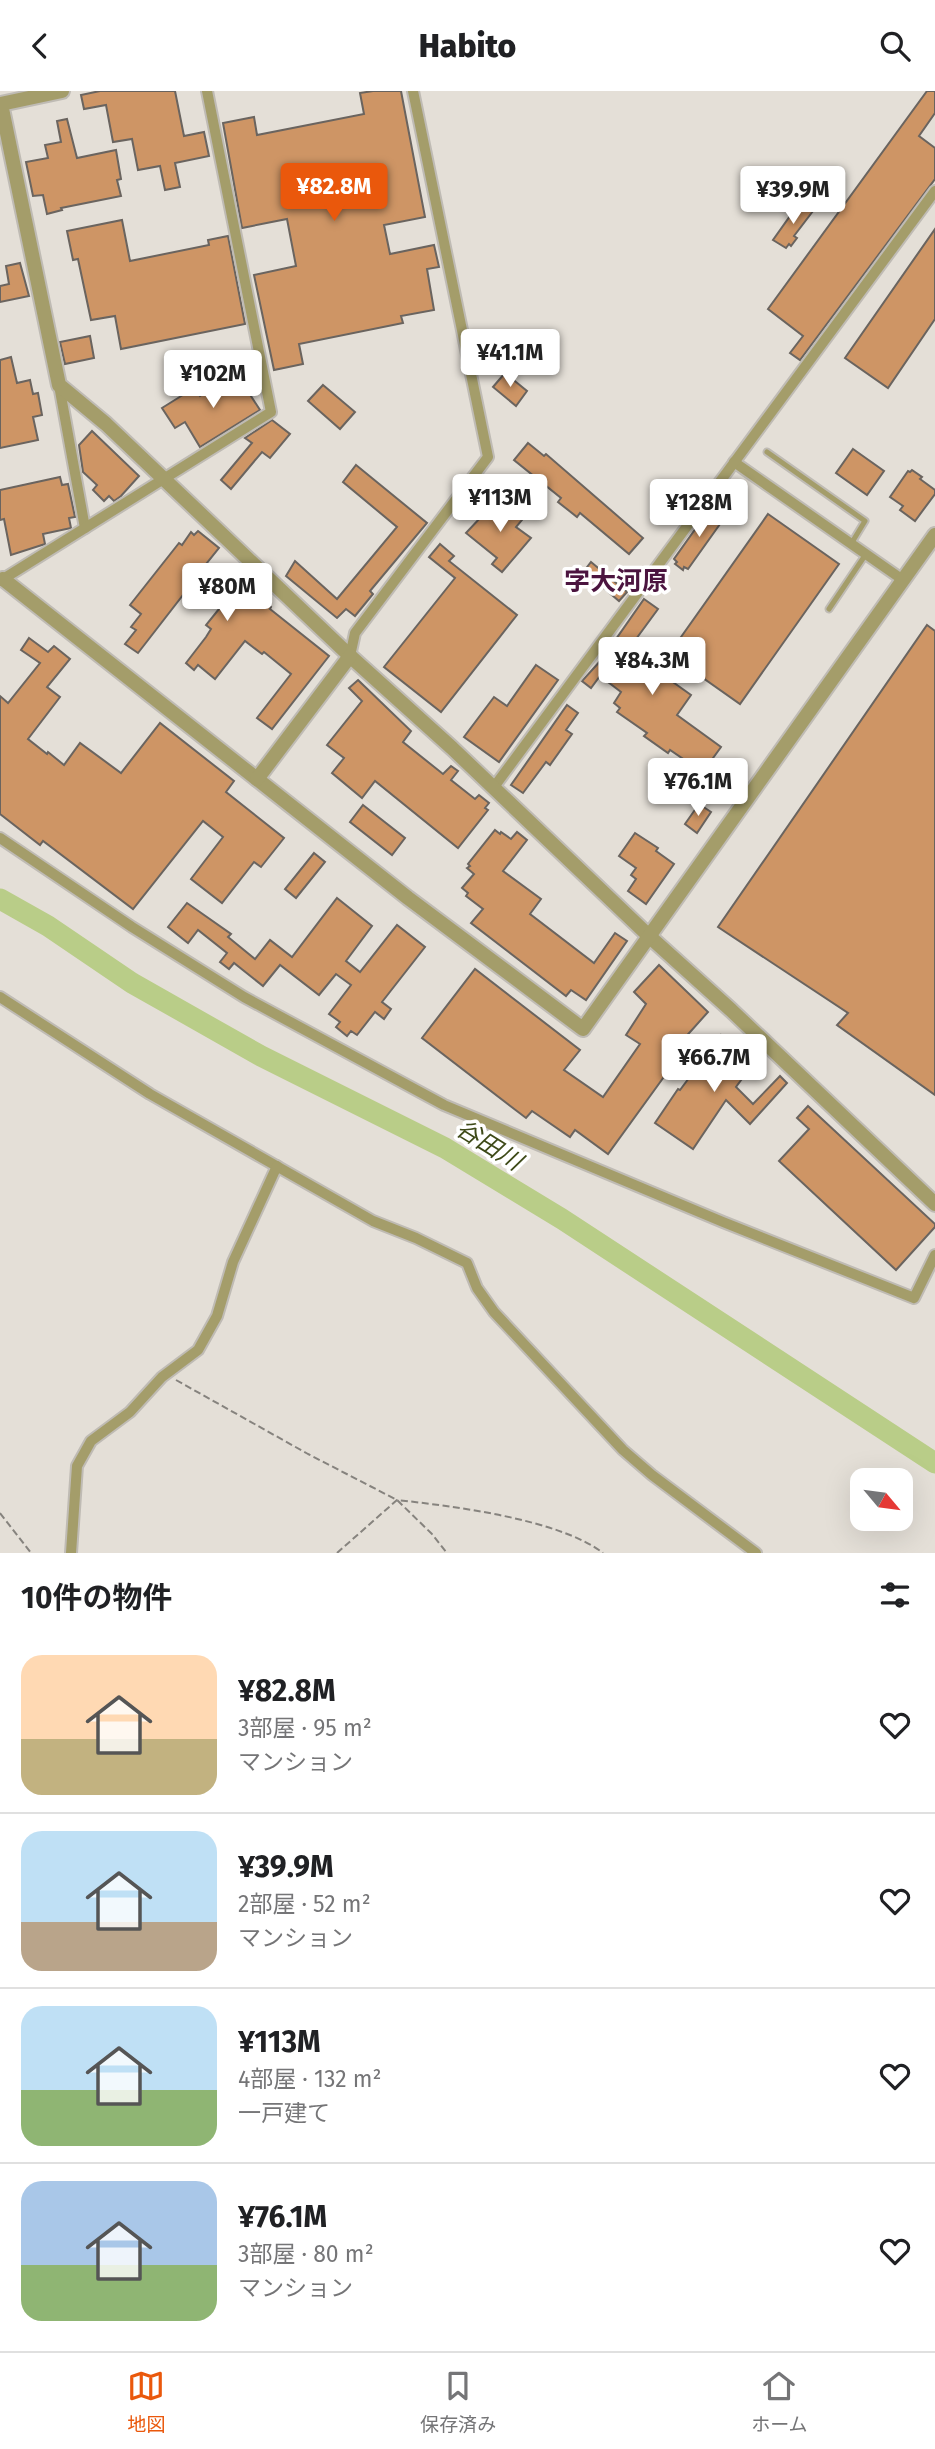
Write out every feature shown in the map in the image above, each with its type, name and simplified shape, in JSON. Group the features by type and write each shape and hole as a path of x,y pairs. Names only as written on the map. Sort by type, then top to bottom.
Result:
{"street":[{"path":"62,91 0,103 59,384 85,528"},
{"path":"206,91 271,412 2,580 408,898 583,1029 935,535"},
{"path":"257,779 350,656 355,633 488,457 412,91"},
{"path":"494,787 935,191"},
{"path":"59,384 106,424 350,656 494,787 935,1204"},
{"path":"734,462 903,580"},
{"path":"0,838 132,927 244,997 444,1105 757,1236 914,1298 935,1255"},
{"path":"0,997 150,1094 373,1221 467,1263 477,1288 494,1312 623,1450 756,1553"},
{"path":"71,1553 77,1466 91,1441 130,1412 166,1374 198,1350 217,1316 233,1262 277,1166"}],"lane":[{"path":"767,452 865,521 851,544"},
{"path":"829,610 866,555"}],"path":[{"path":"166,1374 308,1454 397,1500 432,1534 447,1553"},
{"path":"337,1553 397,1500 459,1507 535,1524 590,1543 603,1553"},
{"path":"0,1513 31,1553"}],"building":[{"path":"100,91 175,91 184,136 204,132 209,156 175,163 180,187 165,190 160,166 138,170 132,139 113,142 106,105 84,109 81,95"},
{"path":"401,91 425,217 384,225 390,254 434,245 439,267 427,269 434,310 401,316 403,323 299,344 303,364 274,370 254,275 296,266 287,219 242,228 223,123 254,117 257,135 364,114 360,93"},
{"path":"927,91 935,91 935,113 919,136 935,148 935,179 800,360 790,353 803,336 768,309"},
{"path":"67,119 77,158 116,150 121,179 117,180 121,196 61,208 62,210 47,214 43,195 33,196 26,162 48,158 45,145 61,142 57,121"},
{"path":"800,202 813,211 794,236 797,238 786,248 773,240"},
{"path":"122,220 130,261 209,245 208,240 228,236 245,324 121,349 115,316 91,320 78,259 73,260 67,231"},
{"path":"935,229 935,319 888,388 845,358"},
{"path":"20,263 29,296 0,302 0,286 9,284 6,266"},
{"path":"90,336 94,358 65,364 60,342"},
{"path":"11,357 17,383 30,380 33,394 38,393 42,415 33,417 38,440 0,448 0,360"},
{"path":"236,373 260,410 200,447 185,422 175,428 162,408 194,388 200,396"},
{"path":"505,373 527,391 516,406 493,387"},
{"path":"323,385 355,412 340,429 308,401"},
{"path":"272,420 290,434 270,458 262,452 231,489 221,480 252,443 245,438"},
{"path":"92,431 139,476 114,501 109,496 104,501 93,490 97,485 83,472 79,445"},
{"path":"528,443 544,456 546,454 643,538 629,554 580,513 577,517 558,502 561,498 514,460"},
{"path":"853,449 884,471 867,495 836,473"},
{"path":"356,465 427,523 370,591 373,594 355,616 346,609 337,618 286,576 295,561 337,599 397,527 343,482"},
{"path":"912,470 935,490 935,494 915,521 900,510 903,506 890,497 908,471"},
{"path":"60,477 62,485 68,484 75,517 69,518 71,528 43,534 45,544 11,555 4,519 0,520 0,490"},
{"path":"497,500 522,520 516,527 531,538 502,572 492,564 497,558 466,533"},
{"path":"711,507 725,517 688,569 684,567 683,570 675,564 677,562 674,559"},
{"path":"768,514 839,564 740,704 669,654"},
{"path":"198,531 219,548 206,564 228,581 232,576 246,587 250,581 264,592 260,598 270,609 329,656 272,729 257,718 291,674 264,652 262,654 245,641 215,679 198,665 194,670 186,663 211,629 206,625 219,609 212,602 218,594 197,577 138,653 125,644 136,630 131,627 141,614 130,605 179,543 182,545 191,532 194,535"},
{"path":"440,544 454,556 449,561 517,615 441,712 384,667 455,578 429,557"},
{"path":"591,562 627,592 619,601 584,571"},
{"path":"644,599 658,609 628,650 691,695 677,715 721,747 700,776 686,766 689,763 670,750 668,753 644,736 647,733 617,712 620,708 614,703 621,692 600,676 591,688 582,681 602,659"},
{"path":"927,625 935,631 935,1095 837,1025 848,1013 718,927"},
{"path":"29,638 48,652 54,646 70,659 47,687 60,697 28,739 47,754 48,752 64,765 80,743 121,773 160,723 234,781 226,792 284,838 261,867 254,862 222,903 191,879 223,837 203,821 133,909 43,841 40,845 0,814 0,696 8,703 40,663 21,650"},
{"path":"536,665 558,680 499,762 464,737 494,697 507,706"},
{"path":"358,680 411,731 403,742 443,774 451,766 458,771 451,780 475,799 479,795 489,803 485,808 488,810 458,848 375,781 362,798 332,773 344,758 327,745 362,701 349,688"},
{"path":"567,705 578,713 566,730 572,734 550,765 546,762 523,793 511,785"},
{"path":"660,767 679,780 670,792 652,779"},
{"path":"699,804 711,812 697,833 685,824"},
{"path":"363,805 405,838 392,855 350,822"},
{"path":"495,830 511,839 517,832 527,840 503,871 541,899 530,914 594,963 615,933 627,941 586,1000 571,990 566,996 471,923 483,909 466,896 468,893 462,888 474,874 467,868 470,866 468,864"},
{"path":"635,833 658,848 656,851 674,864 646,904 628,891 636,879 631,875 636,868 619,856"},
{"path":"314,853 325,862 296,898 285,889"},
{"path":"337,898 372,926 346,961 360,972 397,925 425,947 382,1002 391,1009 384,1019 375,1012 357,1035 351,1031 347,1036 336,1027 340,1022 329,1014 351,985 336,974 319,995 280,965 263,986 234,963 229,969 220,962 227,953 198,930 188,943 168,927 187,903 231,934 228,937 255,959 270,940 292,957"},
{"path":"659,965 708,1012 682,1041 687,1045 608,1154 575,1130 570,1137 532,1111 526,1118 422,1038 475,969 580,1050 564,1070 603,1097 640,1044 626,1035 646,1004 634,992"},
{"path":"721,1035 756,1060 736,1087 753,1104 780,1076 787,1083 750,1124 726,1100 693,1149 655,1123"},
{"path":"808,1106 935,1224 896,1270 779,1161 809,1129 797,1118"}],"waterway":[{"name":"谷田川","path":"0,899 48,926 132,983 261,1056 445,1148 562,1219 935,1463"}],"district":[{"name":"字大河原","path":"616,581"}]}
